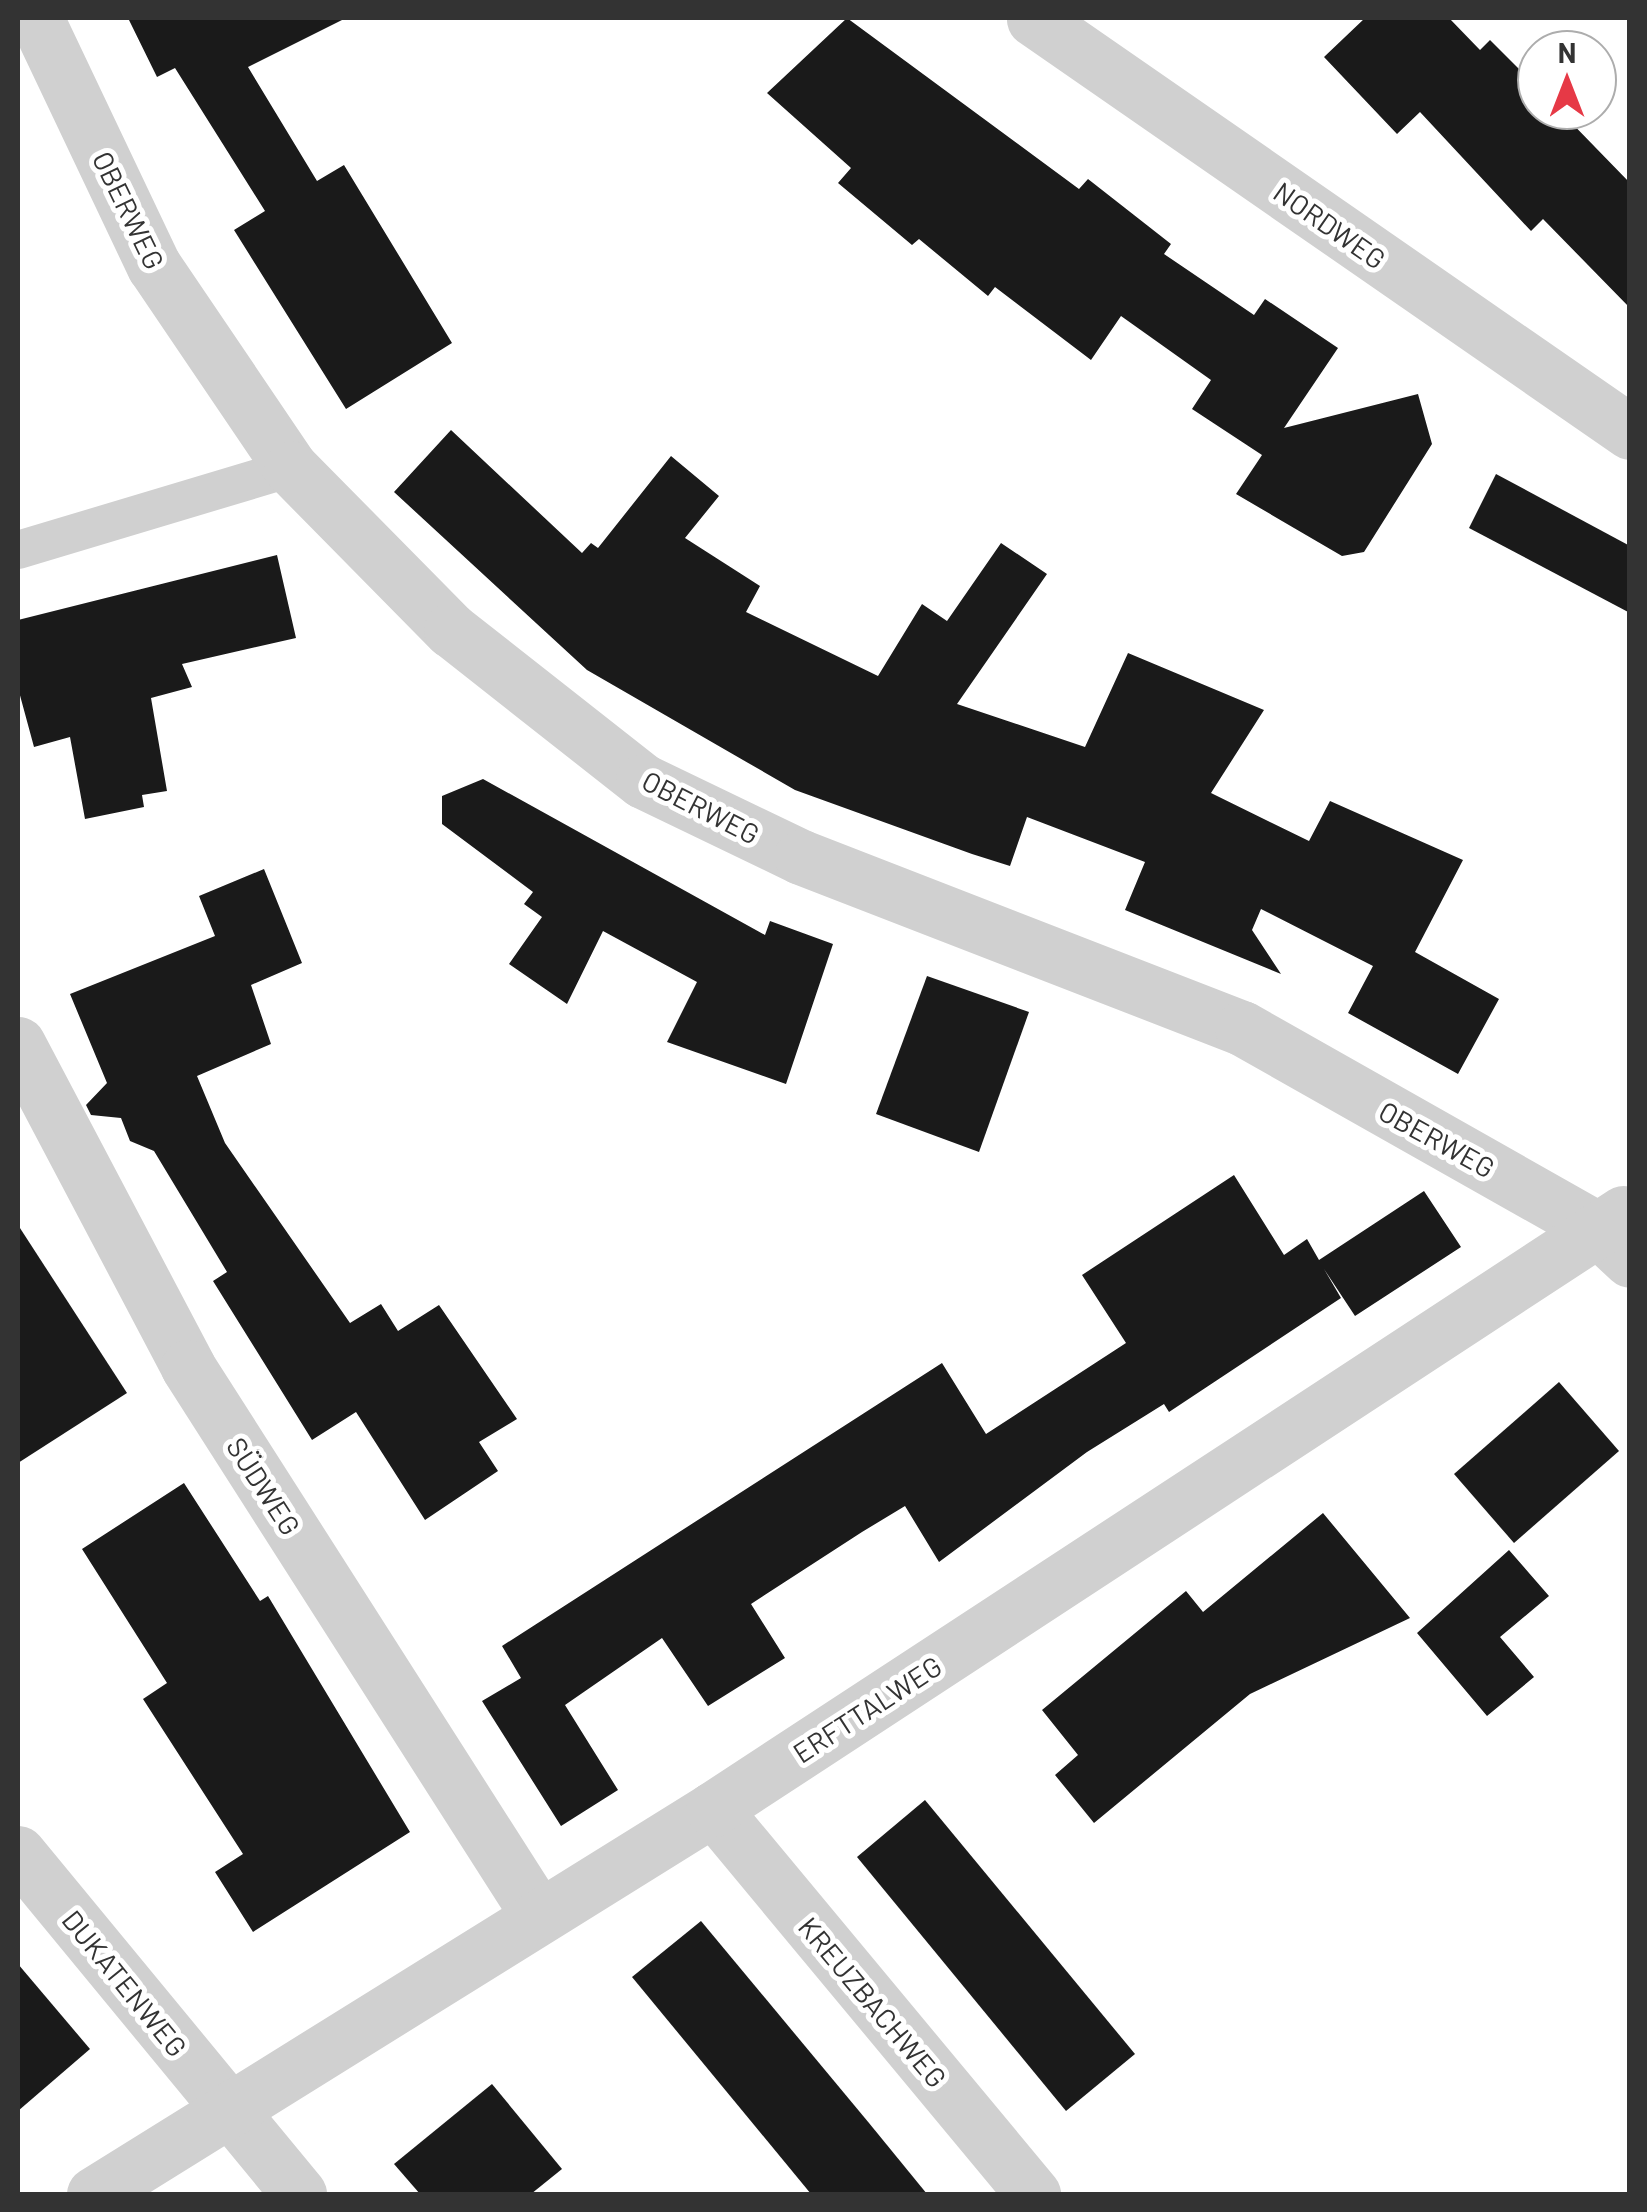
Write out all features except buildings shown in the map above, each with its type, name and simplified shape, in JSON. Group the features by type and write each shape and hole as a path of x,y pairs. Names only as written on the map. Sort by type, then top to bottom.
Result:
{"street":[{"name":"OBERWEG","path":"36,18 154,266 291,468 451,630 643,780 801,857 1242,1028 1619,1232"},
{"name":"NORDWEG","path":"1032,18 1630,432"},
{"name":"SÜDWEG","path":"18,1044 188,1367 536,1912"},
{"name":"ERFTTALWEG","path":"94,2194 232,2113 536,1912 713,1809 1619,1232"},
{"name":"KREUZBACHWEG","path":"713,1809 1033,2194"},
{"name":"DUKATENWEG","path":"18,1853 299,2194"}],"lane":[{"path":"18,550 291,468"}]}
